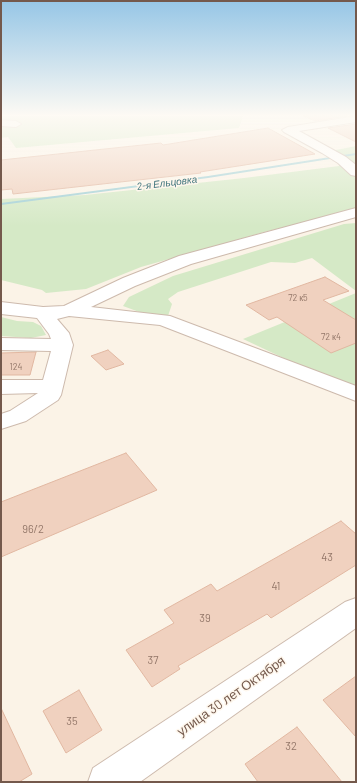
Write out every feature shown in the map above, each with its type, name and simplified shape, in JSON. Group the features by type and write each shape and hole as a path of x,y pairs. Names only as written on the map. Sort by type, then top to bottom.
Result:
{"street":[{"path":"328,153 356,172"},
{"path":"1,308 43,313 57,313 70,310 129,282 185,260 356,212"},
{"path":"70,310 163,320 356,394"},
{"path":"1,422 18,416 50,395 63,345 59,333 43,313"},
{"path":"1,344 63,345"},
{"path":"1,387 52,386"},
{"name":"улица 30 лет Октября","path":"107,782 356,611"}],"green space":[{"path":"336,153 356,153 356,210 268,231 141,267 86,289 46,293 42,290 1,280 1,199 85,195 339,166"},
{"path":"356,223 356,291 312,258 295,263 271,262 178,292 168,299 172,304 168,316 150,316 123,306 129,297 173,276 344,224"},
{"path":"356,293 356,392 243,339"},
{"path":"1,317 17,321 33,322 41,326 46,335 31,338 1,336"}],"building":[{"path":"71,153 312,153 315,154 200,172 201,173 13,194 12,189 1,190 1,160"},
{"path":"325,277 349,291 323,300 356,320 356,343 331,353 277,317 269,320 246,305"},
{"path":"108,350 124,364 106,370 91,356"},
{"path":"36,352 30,375 1,375 1,353"},
{"path":"126,453 157,490 1,557 1,502"},
{"path":"341,521 356,534 356,565 271,618 267,614 178,666 180,669 152,687 126,650 174,623 164,610 211,584 217,591"},
{"path":"356,676 356,737 323,700"},
{"path":"79,690 102,730 66,753 43,711"},
{"path":"1,708 32,774 19,782 1,782"},
{"path":"297,727 342,782 258,782 245,764"}],"waterway":[{"name":"2-я Ельцовка","path":"1,204 208,177 356,154"}]}
